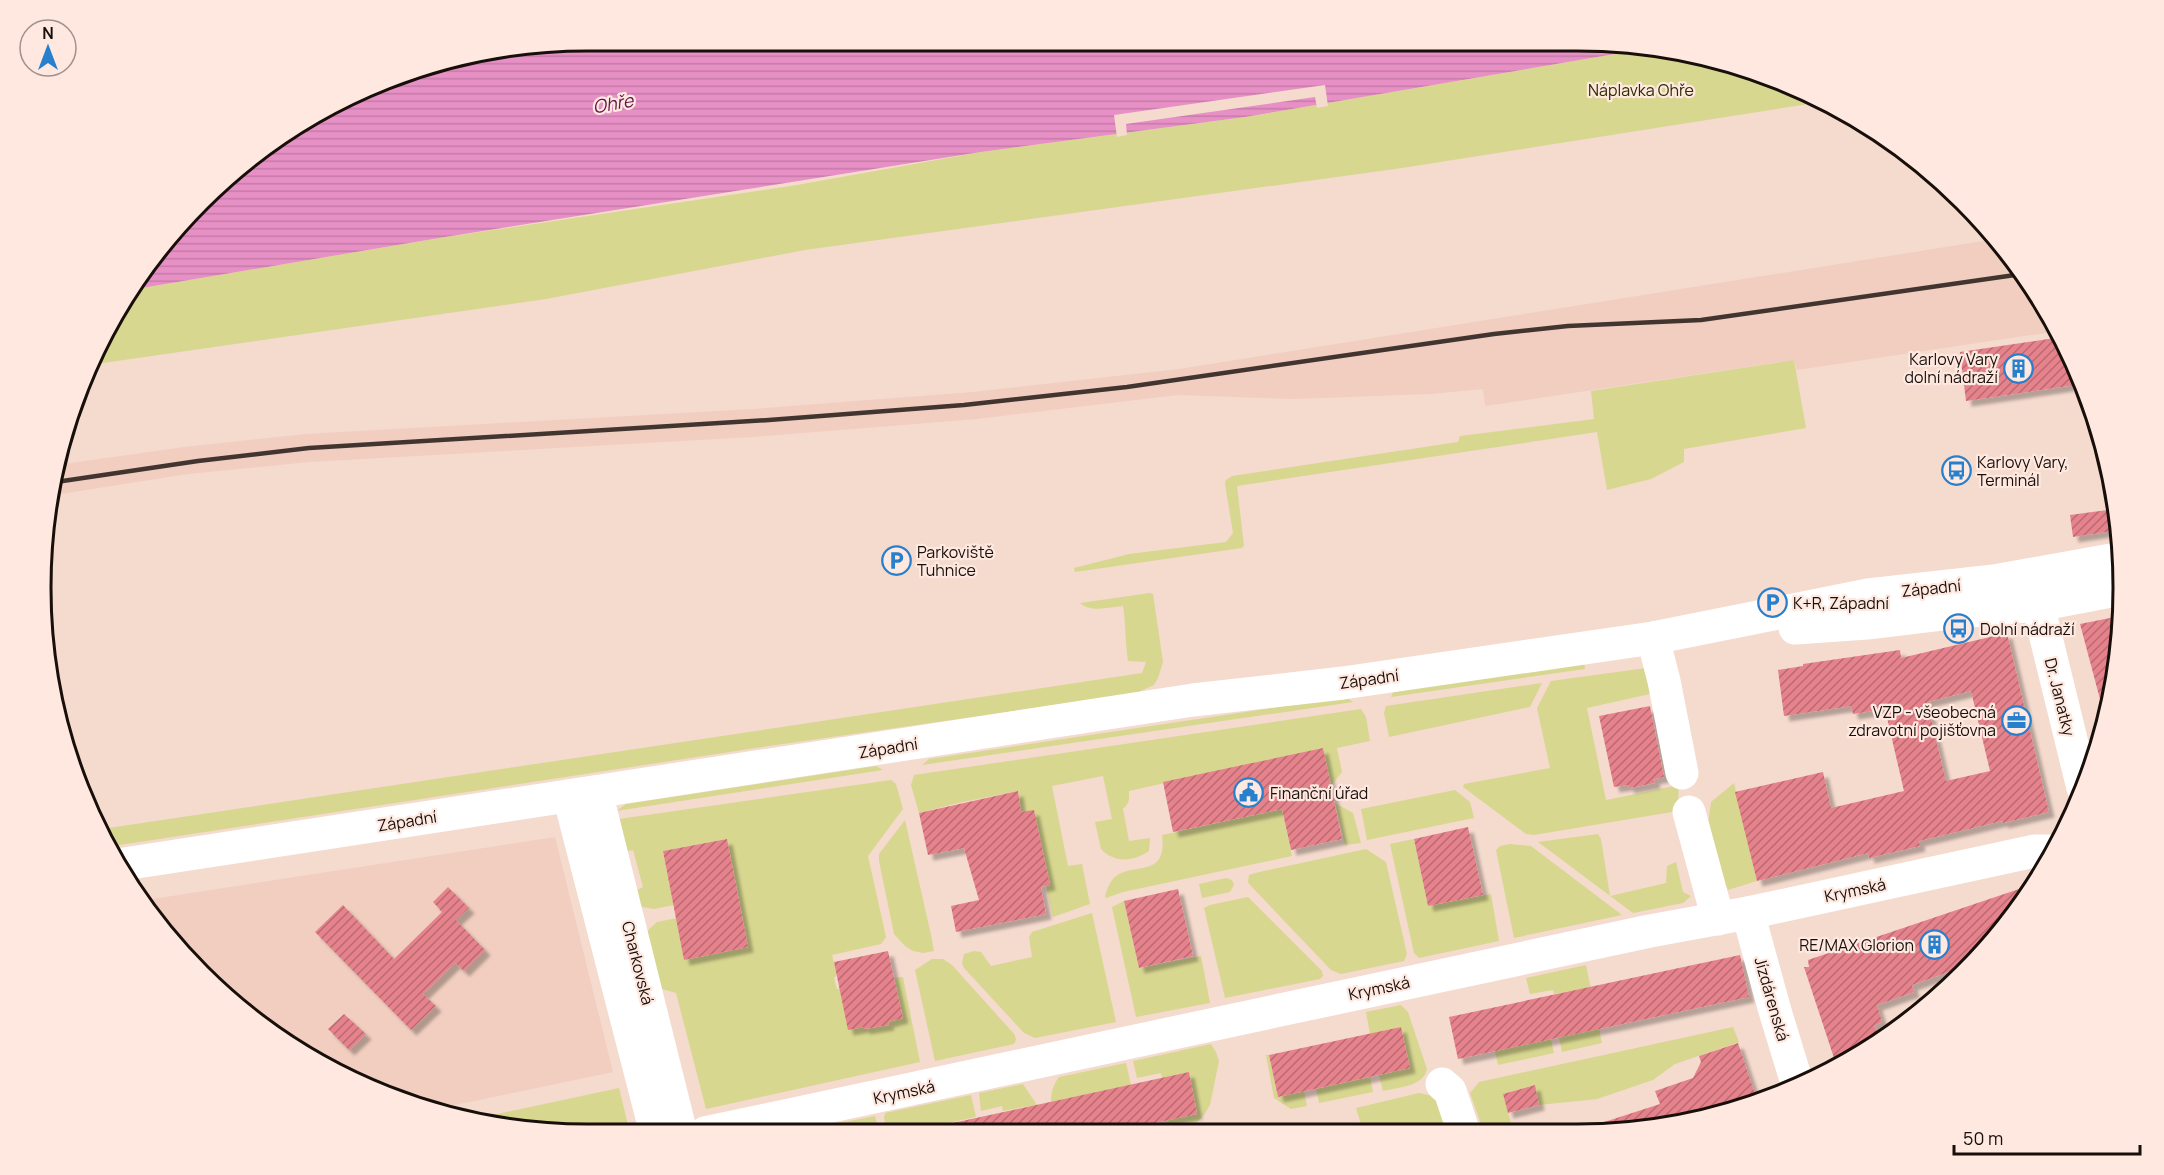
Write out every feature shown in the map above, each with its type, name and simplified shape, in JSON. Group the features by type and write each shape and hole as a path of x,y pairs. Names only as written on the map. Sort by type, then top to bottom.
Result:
{"street":[{"name":"Západní","path":"2038,605 2042,588 2112,559"},
{"name":"Západní","path":"127,863 1193,700 1343,683 1653,638 1868,596 1994,581 2112,559"},
{"name":"Západní","path":"1653,638 1867,623 2038,605 2113,591"},
{"name":"Dr. Janatky","path":"2038,605 2080,774"},
{"path":"1653,638 1682,773"},
{"name":"Charkovská","path":"583,794 654,1124"},
{"name":"Charkovská","path":"583,794 678,1124"},
{"name":"Jízdárenská","path":"1689,812 1733,916 1761,962 1795,1077"},
{"name":"Krymská","path":"749,1124 1407,982 2043,852"},
{"path":"1442,1084 1450,1091 1461,1124"}],"shaded area":[{"path":"1985,241 2023,289 2048,332 1797,370 1794,360 1485,406 1483,389 1431,394 1292,399 1178,395 977,419 753,437 309,462 188,474 59,494 66,464 184,447 306,434 753,409 973,392 1179,369"},
{"path":"555,837 613,1072 450,1106 415,1096 350,1069 289,1034 234,991 208,967 151,899"}],"green space":[{"name":"Náplavka Ohře","path":"1621,53 1681,61 1715,69 1749,79 1809,104 1402,168 805,250 546,299 100,363 142,288 445,237 797,185 981,152 1245,117"},
{"path":"1794,360 1806,428 1684,449 1684,462 1651,479 1607,490 1597,432 1237,486 1244,546 1242,548 1075,572 1074,568 1129,554 1226,542 1233,533 1225,484 1226,480 1232,476 1458,442 1460,436 1594,419 1591,391"},
{"path":"1153,594 1163,662 1154,685 1134,694 769,746 117,845 108,828 1142,673 1146,662 1128,661 1123,606 1095,609 1080,603"},
{"path":"1584,662 1585,669 1391,697 1394,690"},
{"path":"1646,668 1659,692 1587,708 1606,800 1679,785 1678,802 1672,812 1534,835 1526,834 1463,787 1464,784 1550,768 1537,708 1551,681"},
{"path":"1542,683 1530,707 1389,737 1384,713 1386,706"},
{"path":"1346,697 1353,702 922,765 929,759"},
{"path":"1361,709 1366,717 1370,741 1337,748 1342,772 1331,786 1323,748 1129,791 1128,803 1123,809 1129,841 1150,838 1149,851 1130,859 1112,857 1101,849 1095,822 1112,819 1103,776 1052,786 1068,866 1082,864 1090,904 1053,917 1046,886 1050,885 1034,812 1021,812 1018,791 919,813 911,785 914,775"},
{"path":"876,766 883,770 616,811 626,804"},
{"path":"891,780 896,784 903,809 868,856 886,937 881,944 832,955 837,975 834,978 837,989 840,989 865,1029 889,1025 888,1022 903,1018 894,978 903,977 920,1062 706,1109 676,993 658,988 644,934 657,922 677,918 684,960 748,947 727,839 663,851 674,905 654,909 637,906 633,892 643,887 633,850 623,852 619,819"},
{"path":"1734,783 1757,881 1728,890 1722,878 1708,825 1711,802"},
{"path":"1455,790 1470,802 1474,818 1367,840 1361,809"},
{"path":"1335,803 1353,813 1361,843 1345,845"},
{"path":"1282,809 1292,856 1123,892 1106,898 1105,896 1112,881 1120,874 1154,864 1159,859 1162,835"},
{"path":"905,820 934,951 923,953 905,946 894,934 879,861 879,854"},
{"path":"1598,834 1601,839 1610,896 1538,842"},
{"path":"1414,839 1428,906 1491,894 1499,941 1419,958 1414,953 1390,844"},
{"path":"1510,844 1531,846 1622,915 1514,938 1496,850 1500,846"},
{"path":"1366,849 1386,862 1407,954 1404,961 1341,974 1331,970 1250,885 1249,875"},
{"path":"1676,862 1683,892 1691,896 1683,903 1633,913 1610,896 1666,883 1667,866"},
{"path":"1226,878 1232,880 1234,885 1230,892 1202,898 1199,884"},
{"path":"1248,897 1322,971 1323,976 1320,979 1225,998 1204,908"},
{"path":"1124,901 1139,968 1201,956 1210,1003 1136,1017 1112,907"},
{"path":"1092,913 1116,1022 1035,1038 1024,1033 964,968 962,963 964,954 974,951 981,952 991,966 1032,957 1029,937 1032,932"},
{"path":"932,959 943,959 952,965 1015,1035 1014,1044 935,1061 915,970"},
{"path":"1586,965 1602,1043 1562,1052 1559,1037 1581,989 1554,994 1553,990 1530,994 1526,978"},
{"path":"1401,1005 1408,1012 1427,1069 1425,1075 1416,1083 1383,1091 1379,1075 1410,1068 1401,1027 1370,1034 1366,1012"},
{"path":"1733,1027 1739,1042 1675,1064 1653,1080 1597,1099 1539,1105 1534,1085 1503,1094 1511,1124 1481,1124 1470,1093 1479,1082"},
{"path":"1551,1039 1554,1053 1498,1065 1495,1051"},
{"path":"1211,1044 1219,1061 1210,1105 1204,1115 1195,1124 1168,1124 1167,1120 1197,1114 1189,1072 1162,1078 1161,1073 1137,1078 1133,1061"},
{"path":"1266,1055 1269,1055 1278,1097 1304,1091 1307,1106 1291,1109 1274,1098"},
{"path":"1126,1063 1131,1085 1068,1124 1054,1124 1051,1097 1059,1077"},
{"path":"1370,1077 1373,1092 1319,1103 1316,1089"},
{"path":"1023,1084 1037,1105 1041,1124 1033,1124 1030,1106 1003,1111 1002,1106 981,1111 979,1093"},
{"path":"619,1088 628,1124 552,1123 491,1115"},
{"path":"1419,1093 1434,1096 1446,1124 1361,1124 1356,1108"},
{"path":"971,1095 976,1117 943,1124 885,1124 885,1113"},
{"path":"875,1116 877,1124 834,1124"}],"water":[{"name":"Ohře","path":"588,51 1576,51 1621,53 1245,117 981,152 445,237 142,288 184,234 208,208 234,184 289,141 350,106 382,92 415,79 483,61 552,52"}],"pier":[{"path":"1325,85 1328,106 1317,108 1315,97 1126,124 1127,135 1117,137 1114,115"}],"building":[{"name":"Karlovy Vary dolní nádraží","path":"2052,339 2073,385 1966,401 1960,352"},
{"path":"2107,510 2110,531 2073,537 2070,515"},
{"path":"2112,618 2101,702 2080,624"},
{"path":"2007,633 2049,812 1919,841 1920,846 1869,858 1868,853 1757,881 1735,792 1823,772 1831,808 1904,791 1885,709 1853,714 1851,706 1784,716 1778,670 1803,666 1803,664 1900,650 1901,658","holes":["1971,691 1990,771 1946,781 1927,702"]},
{"path":"1650,706 1664,777 1654,779 1655,783 1629,788 1628,785 1614,787 1599,716"},
{"name":"Finanční úřad","path":"1323,748 1342,839 1291,850 1282,809 1173,832 1163,782"},
{"path":"1018,791 1021,812 1034,810 1050,885 1041,887 1046,914 956,932 951,906 979,900 964,848 928,855 919,813"},
{"path":"1468,827 1483,895 1428,906 1414,839"},
{"path":"727,839 748,947 684,960 663,851"},
{"path":"448,887 469,908 456,920 485,950 464,971 455,963 423,994 436,1006 411,1030 315,932 343,905 394,959 442,912 433,902"},
{"path":"2021,888 1980,941 1952,971 1912,985 1914,992 1877,1005 1882,1022 1874,1026 1877,1032 1834,1058 1804,967 1809,967 1808,960"},
{"path":"1178,889 1193,956 1139,968 1124,901"},
{"path":"888,951 903,1018 888,1022 889,1025 848,1030 834,962"},
{"path":"1740,955 1749,997 1458,1059 1449,1017"},
{"path":"344,1014 366,1034 349,1050 328,1029"},
{"path":"1401,1027 1410,1068 1278,1097 1269,1055"},
{"path":"1738,1043 1755,1094 1681,1114 1600,1123 1660,1104 1655,1091 1693,1078 1701,1062 1699,1056"},
{"path":"1189,1072 1197,1114 1150,1124 948,1124"},
{"path":"1535,1085 1539,1105 1508,1113 1503,1094"}],"railway":[{"path":"61,481 198,461 309,448 769,420 964,405 1127,387 1494,334 1568,326 1701,320 2013,275"}],"place":[{"name":"Karlovy Vary dolní nádraží","path":"2019,368"},
{"name":"Karlovy Vary, Terminál","path":"1956,471"},
{"name":"Parkoviště Tuhnice","path":"896,561"},
{"name":"K+R, Západní","path":"1772,603"},
{"name":"Dolní nádraží","path":"1959,629"},
{"name":"VZP - všeobecná zdravotní pojišťovna","path":"2017,721"},
{"name":"Finanční úřad","path":"1249,793"},
{"name":"RE/MAX Glorion","path":"1935,945"}]}
